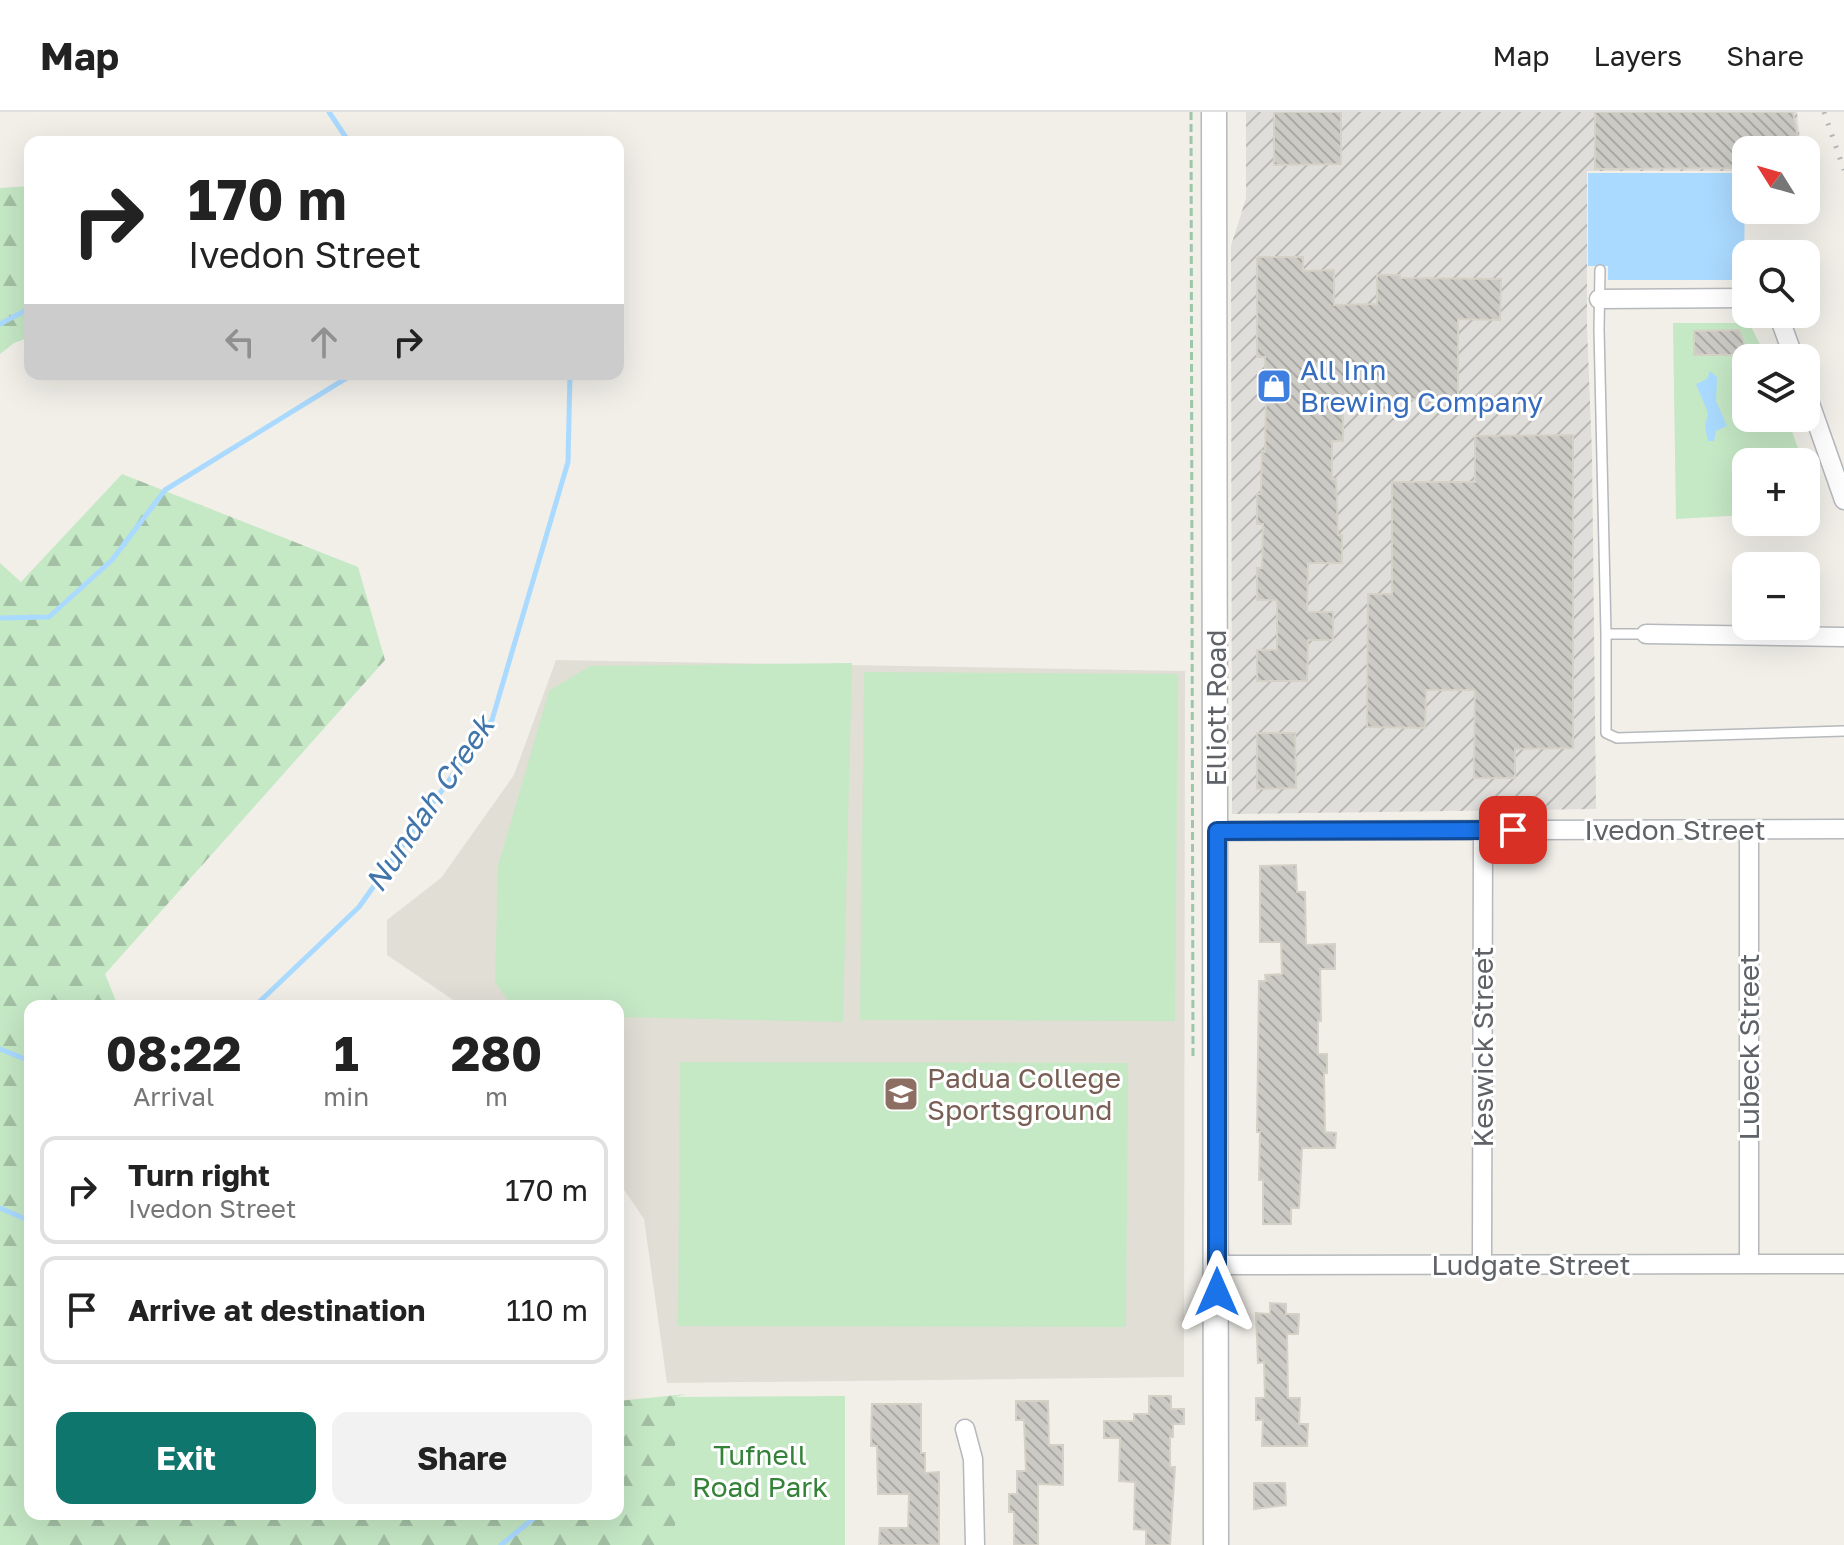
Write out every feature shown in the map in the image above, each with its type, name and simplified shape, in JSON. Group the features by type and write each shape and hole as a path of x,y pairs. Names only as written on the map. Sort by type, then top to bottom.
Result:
{"street":[{"name":"Elliott Road","path":"1214,112 1216,1545"},
{"path":"1599,299 1732,298"},
{"path":"1820,432 1844,500"},
{"path":"1646,634 1844,637"},
{"name":"Ivedon Street","path":"1217,831 1844,829"},
{"name":"Keswick Street","path":"1482,1265 1483,830"},
{"name":"Lubeck Street","path":"1749,830 1749,1264"},
{"name":"Ludgate Street","path":"1217,1265 1844,1264"},
{"path":"965,1429 974,1468 975,1545"}],"lane":[{"path":"1600,270 1606,733 1617,738 1844,731"},
{"path":"1606,634 1646,634"}],"path":[{"path":"1191,112 1193,1065"}],"shaded area":[{"path":"1246,112 1797,112 1800,136 1732,136 1732,171 1587,171 1596,809 1232,814 1231,246 1246,198"},
{"name":"Padua College Sportsground","path":"556,660 1185,671 1184,1377 667,1383 644,1219 624,1190 624,1000 453,1000 387,955 387,920 441,878 514,775"}],"green space":[{"path":"24,186 24,339 0,354 0,188"},
{"path":"1673,323 1732,323 1732,328 1752,328 1760,344 1732,344 1732,432 1792,432 1798,448 1732,448 1732,516 1676,519"},
{"path":"122,474 358,567 385,660 105,974 116,1000 24,1000 24,1520 624,1520 624,1400 687,1394 675,1397 676,1545 0,1545 0,563 21,582"},
{"path":"852,663 843,1022 624,1017 624,1000 508,1000 495,982 498,866 549,691 590,666"},
{"path":"864,672 1178,674 1175,1021 860,1020"},
{"path":"680,1062 1128,1063 1126,1327 678,1326"},
{"name":"Tufnell Road Park","path":"845,1396 845,1545 675,1545 675,1397"}],"water":[{"path":"1588,173 1732,173 1732,224 1745,224 1744,240 1732,240 1732,280 1608,280 1608,266 1588,266"},
{"path":"1710,371 1717,377 1716,401 1727,426 1716,431 1714,441 1708,441 1705,427 1708,413 1696,384 1707,379"}],"building":[{"path":"1274,112 1341,112 1341,164 1274,165"},
{"path":"1595,112 1793,112 1797,136 1732,136 1732,168 1595,169"},
{"path":"1257,257 1303,257 1303,271 1334,270 1334,305 1377,304 1377,275 1501,279 1500,320 1458,319 1458,399 1343,400 1343,441 1332,441 1332,479 1336,479 1342,563 1308,563 1307,612 1333,612 1333,640 1308,640 1307,681 1257,681 1257,650 1277,650 1277,600 1257,600 1257,568 1262,568 1263,524 1257,524 1257,494 1261,494 1266,401 1265,357 1257,357"},
{"path":"1739,330 1744,344 1732,344 1732,355 1694,355 1694,331"},
{"path":"1573,435 1573,748 1515,749 1515,778 1474,778 1475,690 1426,690 1425,728 1367,727 1368,594 1392,594 1392,482 1475,482 1475,436"},
{"path":"1257,733 1295,733 1296,788 1257,789"},
{"path":"1296,865 1297,892 1305,892 1306,945 1335,944 1335,969 1320,969 1318,1054 1327,1054 1327,1073 1324,1073 1325,1132 1336,1133 1335,1148 1302,1148 1299,1208 1291,1208 1291,1224 1263,1224 1263,1180 1259,1180 1260,1132 1257,1132 1259,981 1266,981 1265,975 1282,974 1281,942 1260,942 1260,866"},
{"path":"1270,1303 1286,1304 1286,1314 1299,1314 1298,1334 1287,1334 1288,1398 1300,1398 1299,1424 1308,1424 1307,1446 1262,1446 1263,1420 1256,1420 1256,1398 1265,1398 1264,1362 1258,1363 1256,1313 1270,1314"},
{"path":"1149,1396 1171,1396 1171,1409 1184,1409 1184,1424 1173,1424 1173,1437 1170,1437 1170,1467 1175,1467 1170,1545 1146,1545 1146,1530 1134,1529 1135,1482 1119,1481 1120,1438 1104,1438 1104,1421 1134,1421 1134,1414 1149,1414"},
{"path":"1016,1401 1048,1401 1049,1445 1063,1445 1063,1485 1038,1484 1038,1545 1014,1545 1014,1512 1009,1512 1009,1494 1017,1494 1017,1471 1026,1471 1024,1420 1016,1420"},
{"path":"872,1404 921,1404 921,1453 925,1453 925,1473 939,1472 939,1545 879,1545 880,1528 908,1528 909,1494 878,1494 877,1446 871,1446"},
{"path":"1254,1483 1285,1483 1286,1505 1254,1509"}],"waterway":[{"name":"Nundah Creek","path":"329,112 345,136"},
{"name":"Nundah Creek","path":"0,324 24,311"},
{"name":"Nundah Creek","path":"0,618 49,617 112,560 165,490 343,380"},
{"name":"Nundah Creek","path":"261,1000 359,907 492,720 568,462 570,380"},
{"name":"Nundah Creek","path":"0,1049 24,1059"},
{"name":"Nundah Creek","path":"0,1208 24,1218"},
{"name":"Nundah Creek","path":"501,1545 532,1520"}],"railway":[{"path":"1824,112 1844,170"}],"place":[{"name":"All Inn Brewing Company","path":"1274,386"},
{"name":"Padua College Sportsground","path":"901,1094"}],"route":[{"path":"1217,1292 1217,831 1513,830"}]}
